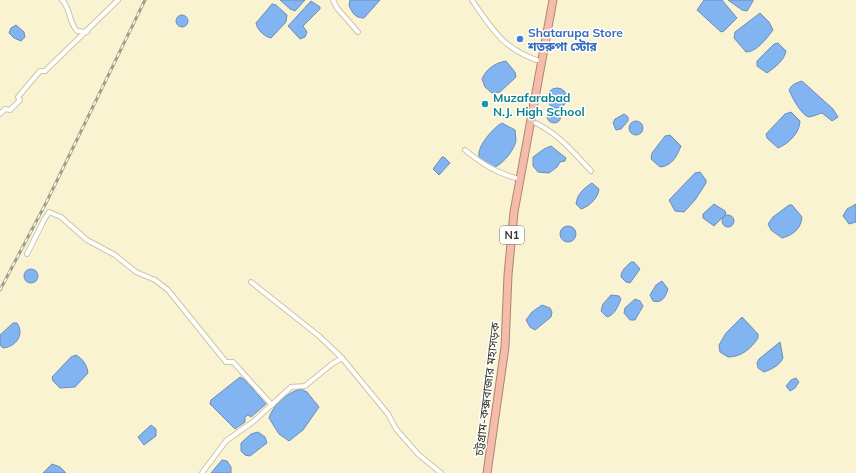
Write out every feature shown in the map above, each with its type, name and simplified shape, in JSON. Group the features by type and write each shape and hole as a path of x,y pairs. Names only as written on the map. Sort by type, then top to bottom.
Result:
{"highway":[{"name":"চট্টগ্রাম-কক্সবাজার মহাসড়ক","path":"487,473 505,347 508,275 514,212 543,62 553,0"}],"street":[{"path":"62,0 69,8 72,26 77,31 86,32"},
{"path":"0,114 5,109 10,110 15,106 20,100 18,97 40,71 45,71 118,0"},
{"path":"333,0 337,8 358,32"},
{"path":"472,0 488,24 510,48 525,57 543,62"},
{"path":"532,121 544,126 591,171"},
{"path":"464,150 483,165 498,173 520,179"},
{"path":"27,254 49,212 61,217 87,240 115,255 136,272 155,280 168,290 226,362 233,362 272,405"},
{"path":"251,282 319,336 342,358 388,414 396,429 418,454 441,473"},
{"path":"202,473 226,441 254,421 291,387 305,386 332,364 342,358"}],"water":[{"path":"280,0 305,0 295,11 290,9"},
{"path":"350,0 380,0 364,18 358,17 353,13 349,5"},
{"path":"704,0 722,0 737,18 724,31 721,32 697,10"},
{"path":"728,0 753,1 747,11 742,10"},
{"path":"311,1 320,7 320,9 303,26 307,32 305,37 300,39 288,26"},
{"path":"272,4 276,5 287,15 286,22 271,38 262,33 256,23"},
{"path":"760,13 769,22 773,30 758,47 754,50 746,52 734,38 735,32"},
{"path":"180,15 184,15 188,21 184,27 180,27 176,23 176,19"},
{"path":"16,25 24,32 25,37 21,41 14,38 9,33 11,28"},
{"path":"778,43 786,51 785,55 779,64 767,73 757,66 757,61 774,44"},
{"path":"506,61 515,72 516,77 500,92 492,93 485,87 482,79 491,67"},
{"path":"802,81 833,109 838,117 832,121 822,113 809,117 803,113 789,90 793,85"},
{"path":"557,88 564,91 567,98 564,105 557,108 550,105 547,98 550,91"},
{"path":"551,109 557,109 561,113 561,119 557,123 551,123 547,119 547,113"},
{"path":"791,112 800,121 798,130 786,144 778,148 767,138 766,134 785,114"},
{"path":"624,114 628,117 628,121 621,129 616,130 613,123 615,119"},
{"path":"636,121 641,123 643,128 641,133 636,135 631,133 629,128 631,123"},
{"path":"502,123 515,130 516,140 514,147 508,155 495,167 482,160 479,156 479,152 483,142 495,128"},
{"path":"670,135 681,146 676,157 671,163 660,167 651,159 652,153 665,136"},
{"path":"551,146 566,158 565,161 560,162 557,167 549,173 538,172 533,166 533,157"},
{"path":"442,157 450,163 439,175 433,169"},
{"path":"700,172 706,180 706,183 695,200 684,212 675,211 669,200 695,173"},
{"path":"592,183 599,189 597,196 590,204 581,209 576,204 579,194"},
{"path":"714,204 725,211 726,214 714,226 703,218 703,214"},
{"path":"856,204 856,222 849,224 843,216 847,209"},
{"path":"789,205 792,205 802,217 800,225 796,231 782,238 771,230 768,224 773,217"},
{"path":"730,215 733,216 733,226 726,227 723,226 722,219 723,216"},
{"path":"565,226 571,226 576,231 574,240 571,242 565,242 560,237 560,231"},
{"path":"631,262 634,262 640,269 630,283 626,282 621,275 623,270"},
{"path":"28,269 34,269 38,273 38,279 34,283 28,283 24,279 24,273"},
{"path":"662,281 668,289 666,294 663,299 656,302 653,301 650,295 656,285"},
{"path":"611,295 619,296 621,299 614,312 607,317 601,311 603,304"},
{"path":"635,299 640,301 643,306 635,320 630,320 624,313 625,308"},
{"path":"542,305 550,308 552,312 551,317 535,330 530,327 526,320 532,312"},
{"path":"742,317 758,334 758,338 745,352 737,356 728,357 720,352 719,345 726,333"},
{"path":"13,323 17,323 20,335 15,343 3,348 0,345 0,335"},
{"path":"780,342 783,358 779,363 764,372 758,368 757,363 759,359"},
{"path":"76,355 84,362 88,373 75,387 60,388 53,381 52,377 71,357"},
{"path":"240,377 245,380 266,404 251,417 248,415 245,417 245,422 235,429 210,404 211,400"},
{"path":"796,378 799,382 795,388 790,391 786,386 791,380"},
{"path":"301,389 307,392 319,407 303,430 289,441 279,434 269,418 277,404 286,396 296,390"},
{"path":"151,425 156,429 156,436 144,445 138,437"},
{"path":"258,432 265,437 267,443 250,456 245,455 241,451 241,443 251,434"},
{"path":"222,460 227,461 231,467 231,473 211,473"},
{"path":"52,464 60,467 66,473 43,473"}],"railway":[{"path":"0,290 47,201 145,0"}],"place":[{"name":"Shatarupa Store শতরুপা স্টোর","path":"520,39"},
{"name":"Muzafarabad N.J. High School","path":"485,104"}]}
